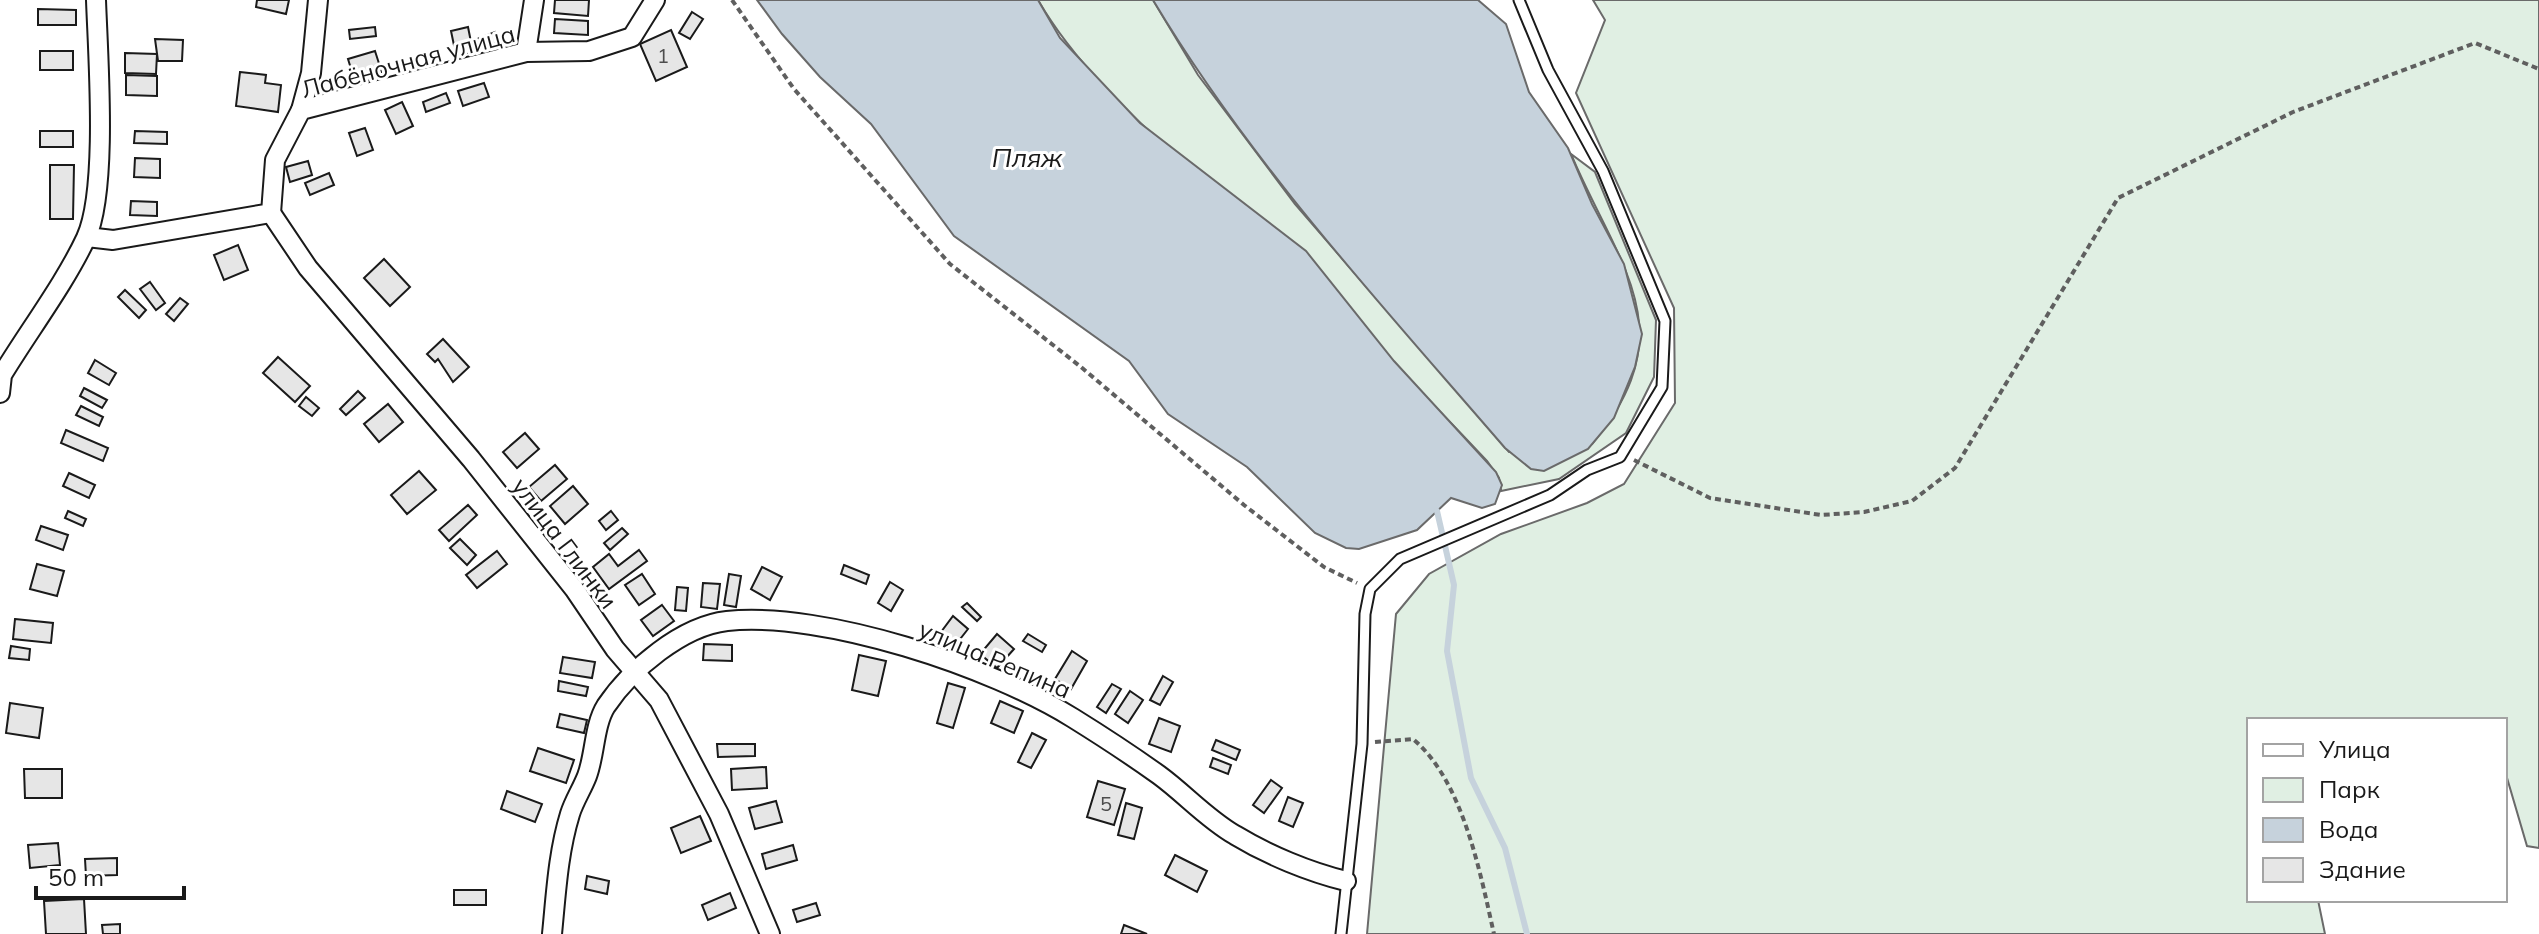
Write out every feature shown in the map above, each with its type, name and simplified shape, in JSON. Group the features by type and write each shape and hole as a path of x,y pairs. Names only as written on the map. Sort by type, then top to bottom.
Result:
{"street":[{"path":"1,380 87,237 95,194 98,123 96,0"},
{"path":"301,110 311,73 318,0"},
{"path":"526,52 534,0"},
{"name":"Лабёночная улица","path":"271,213 275,160 301,110 526,52 589,51 632,37 655,0"},
{"path":"87,237 113,240 271,213"},
{"name":"улица Глинки","path":"271,213 308,268 471,459 575,590 615,649 659,700 719,814 770,934"},
{"name":"улица Репина","path":"552,934 561,853 570,811 587,776 605,708 637,672 684,634 725,621 773,622 851,633 911,648 991,677 1070,716 1159,775 1234,835 1319,875 1346,881"}],"lane":[{"path":"1341,934 1362,744 1365,614 1370,589 1400,559 1550,495 1587,470 1620,457 1662,387 1665,321 1603,171 1548,70 1519,0"}],"path":[{"path":"732,0 794,89 950,264 1324,567 1370,589"},
{"path":"1620,457 1637,460 1710,498 1821,515 1864,512 1912,501 1955,468 2118,198 2293,112 2475,43 2539,69"},
{"path":"1362,744 1413,739 1432,755 1473,844 1494,934"}],"green space":[{"path":"1038,0 1153,0 1198,75 1295,204 1509,452 1592,444 1620,403 1635,366 1639,332 1635,298 1623,265 1571,154 1595,172 1656,320 1654,377 1626,433 1559,479 1501,491 1499,478 1487,461 1423,394 1100,82 1056,29"},
{"path":"1593,0 2539,0 2539,848 2527,846 2507,778 2507,718 2247,718 2247,902 2318,902 2325,934 1367,934 1396,614 1429,574 1501,534 1587,503 1624,484 1675,403 1674,308 1576,93 1605,20"}],"water":[{"name":"Пляж","path":"757,0 1038,0 1060,38 1140,123 1306,251 1394,361 1496,472 1502,485 1495,504 1482,508 1451,498 1417,530 1359,549 1346,548 1315,533 1247,467 1168,414 1129,361 954,236 871,124 820,77"},
{"path":"1153,0 1478,0 1506,24 1529,92 1568,148 1592,204 1624,264 1642,334 1635,367 1614,418 1588,449 1544,471 1531,469 1505,448 1319,232 1275,176 1191,60"}],"building":[{"path":"257,0 289,0 286,14 256,7"},
{"path":"555,0 589,0 588,16 554,13"},
{"path":"38,9 76,10 76,25 38,25"},
{"path":"692,12 703,19 690,39 679,33"},
{"path":"555,19 588,21 588,35 554,33"},
{"path":"375,27 376,36 350,39 349,30"},
{"path":"468,27 473,52 456,55 451,31"},
{"path":"671,30 687,67 656,81 640,44"},
{"path":"495,32 499,41 481,48 477,39"},
{"path":"155,39 183,40 182,61 158,61"},
{"path":"40,51 73,51 73,70 40,70"},
{"path":"375,51 383,76 356,85 348,59"},
{"path":"125,53 157,54 156,74 125,73"},
{"path":"240,72 266,75 265,83 281,85 278,112 236,106"},
{"path":"126,75 157,76 157,96 126,95"},
{"path":"484,83 489,97 463,106 458,91"},
{"path":"446,93 450,103 426,112 423,102"},
{"path":"402,102 413,126 396,134 385,110"},
{"path":"365,128 373,150 357,156 349,133"},
{"path":"40,131 73,131 73,147 40,147"},
{"path":"135,131 167,132 167,144 134,143"},
{"path":"135,158 160,159 160,178 134,177"},
{"path":"308,161 312,175 290,182 286,167"},
{"path":"50,165 74,165 73,219 50,219"},
{"path":"329,173 334,185 310,195 305,183"},
{"path":"131,201 157,202 157,216 130,215"},
{"path":"238,245 248,270 224,280 214,255"},
{"path":"384,259 410,287 390,306 364,278"},
{"path":"150,282 165,303 156,310 140,289"},
{"path":"125,290 146,310 139,318 118,297"},
{"path":"180,298 188,304 174,321 166,314"},
{"path":"443,339 469,367 453,382 438,359 435,362 427,354"},
{"path":"278,357 310,386 295,402 263,373"},
{"path":"95,360 116,373 109,385 88,373"},
{"path":"84,388 107,400 102,408 80,396"},
{"path":"358,391 365,398 346,415 340,409"},
{"path":"306,397 319,408 312,416 299,406"},
{"path":"388,404 403,422 379,442 364,424"},
{"path":"81,406 103,417 99,426 76,415"},
{"path":"66,430 108,448 103,461 61,443"},
{"path":"525,433 539,449 517,468 503,452"},
{"path":"555,465 567,479 541,501 529,487"},
{"path":"419,471 436,490 407,514 391,495"},
{"path":"69,473 95,485 89,498 63,486"},
{"path":"573,486 588,504 565,524 550,506"},
{"path":"468,505 477,515 449,541 439,530"},
{"path":"68,511 86,519 83,526 65,518"},
{"path":"611,511 618,520 606,530 599,521"},
{"path":"41,526 68,535 63,550 36,540"},
{"path":"622,528 628,534 610,550 604,543"},
{"path":"460,539 476,555 467,565 450,548"},
{"path":"639,550 647,561 609,589 593,567 609,554 618,566"},
{"path":"497,551 507,564 477,588 466,575"},
{"path":"37,564 64,571 57,596 30,589"},
{"path":"844,565 869,575 866,584 841,574"},
{"path":"762,567 782,577 770,600 751,589"},
{"path":"642,574 655,594 639,605 625,585"},
{"path":"729,574 741,576 736,607 724,605"},
{"path":"890,582 903,590 891,611 878,603"},
{"path":"703,583 720,584 717,609 701,607"},
{"path":"677,587 688,588 686,611 675,610"},
{"path":"967,603 981,617 977,621 962,607"},
{"path":"662,605 674,621 653,636 641,620"},
{"path":"953,616 968,629 953,648 938,636"},
{"path":"15,619 53,623 51,643 13,639"},
{"path":"997,634 1014,649 997,668 980,654"},
{"path":"1028,634 1046,645 1042,652 1023,641"},
{"path":"704,644 732,645 732,661 703,660"},
{"path":"11,646 30,649 29,660 9,658"},
{"path":"1072,651 1087,661 1071,689 1055,679"},
{"path":"859,655 886,661 878,696 852,690"},
{"path":"563,657 595,662 592,678 560,673"},
{"path":"1163,676 1173,682 1160,705 1150,700"},
{"path":"559,681 588,687 586,696 558,691"},
{"path":"948,683 965,688 953,728 937,723"},
{"path":"1112,684 1121,689 1106,713 1097,707"},
{"path":"1130,691 1143,700 1128,723 1115,714"},
{"path":"1000,701 1023,711 1014,733 991,723"},
{"path":"10,703 43,708 39,738 6,733"},
{"path":"560,714 587,720 584,733 557,727"},
{"path":"1159,718 1180,726 1171,752 1149,744"},
{"path":"1032,733 1046,740 1031,768 1018,762"},
{"path":"1216,740 1240,750 1236,760 1212,750"},
{"path":"717,744 755,744 755,756 718,757"},
{"path":"538,748 574,760 566,783 530,771"},
{"path":"1213,758 1231,765 1228,774 1210,767"},
{"path":"766,767 767,788 732,790 731,769"},
{"path":"24,769 62,769 62,798 25,798"},
{"path":"1271,780 1282,788 1264,813 1253,805"},
{"path":"1098,781 1125,789 1114,825 1087,817"},
{"path":"507,791 542,804 535,822 501,809"},
{"path":"1288,797 1303,803 1293,827 1279,821"},
{"path":"776,801 782,822 755,829 749,808"},
{"path":"1126,803 1142,808 1134,839 1118,835"},
{"path":"700,816 711,841 681,853 671,828"},
{"path":"58,843 60,865 30,868 28,845"},
{"path":"793,845 797,860 766,869 762,854"},
{"path":"1175,855 1207,871 1197,892 1165,875"},
{"path":"117,858 117,875 86,876 85,859"},
{"path":"587,876 609,881 607,894 585,889"},
{"path":"454,890 486,890 486,905 454,905"},
{"path":"730,893 736,908 708,920 702,905"},
{"path":"84,899 86,934 46,934 44,901"},
{"path":"816,903 820,915 797,922 793,910"},
{"path":"120,924 120,934 103,934 102,925"},
{"path":"1124,925 1147,934 1121,934"}],"waterway":[{"path":"1437,511 1454,585 1447,651 1471,778 1505,848 1527,934"}]}
